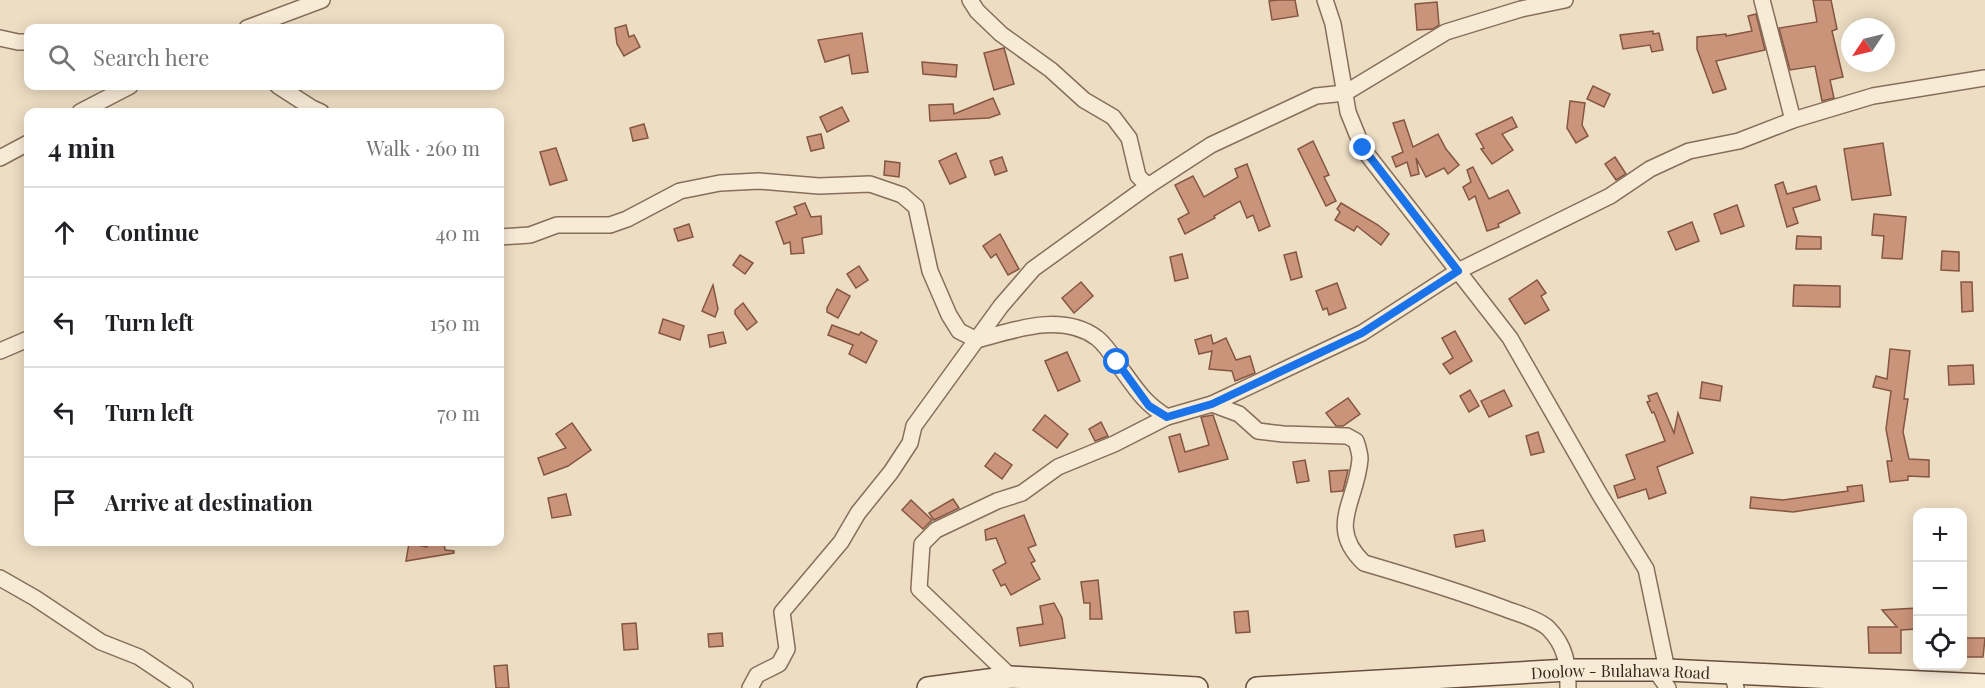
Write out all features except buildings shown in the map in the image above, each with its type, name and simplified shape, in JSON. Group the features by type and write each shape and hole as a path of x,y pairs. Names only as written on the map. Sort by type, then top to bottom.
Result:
{"main road":[{"name":"Doolow - Bulahawa Road","path":"1257,688 1663,676 1985,686"},
{"path":"928,688 1011,677 1197,688"}],"street":[{"path":"258,24 321,0"},
{"path":"970,0 1001,34 1051,70 1084,99 1113,117 1129,138 1138,176 1148,186"},
{"path":"1325,0 1333,24 1348,112 1363,148 1510,338 1600,495 1646,569 1663,676"},
{"path":"750,688 757,675 779,664 787,649 782,612 841,542 858,513 891,472 909,443 914,426 1001,306 1033,270 1148,186 1210,145 1316,96 1345,93 1446,32 1521,9 1565,0"},
{"path":"1762,0 1792,120"},
{"path":"0,38 24,42"},
{"path":"1011,677 919,589 922,544 936,530 997,501 1022,493 1058,466 1114,444 1167,417 1212,404 1362,333 1458,271 1610,196 1650,170 1689,152 1739,141 1792,120 1874,96 1985,78"},
{"path":"88,108 122,90"},
{"path":"284,90 312,108"},
{"path":"0,158 24,144"},
{"path":"504,236 530,235 557,225 610,225 627,219 680,190 720,183 759,181 819,186 870,184 902,195 916,207 930,271 949,315 959,331 977,340 1028,326 1052,325 1082,329 1099,339 1149,406 1167,417"},
{"path":"0,351 24,341"},
{"path":"1212,404 1239,414 1258,431 1347,436 1356,441 1360,458 1346,516 1346,538 1353,553 1364,563 1485,602 1547,627 1563,646 1568,679"},
{"path":"0,578 35,598 101,642 139,657 185,688"}],"route":[{"path":"1117,362 1149,406 1167,417 1212,404 1362,333 1458,271 1363,148"}]}
